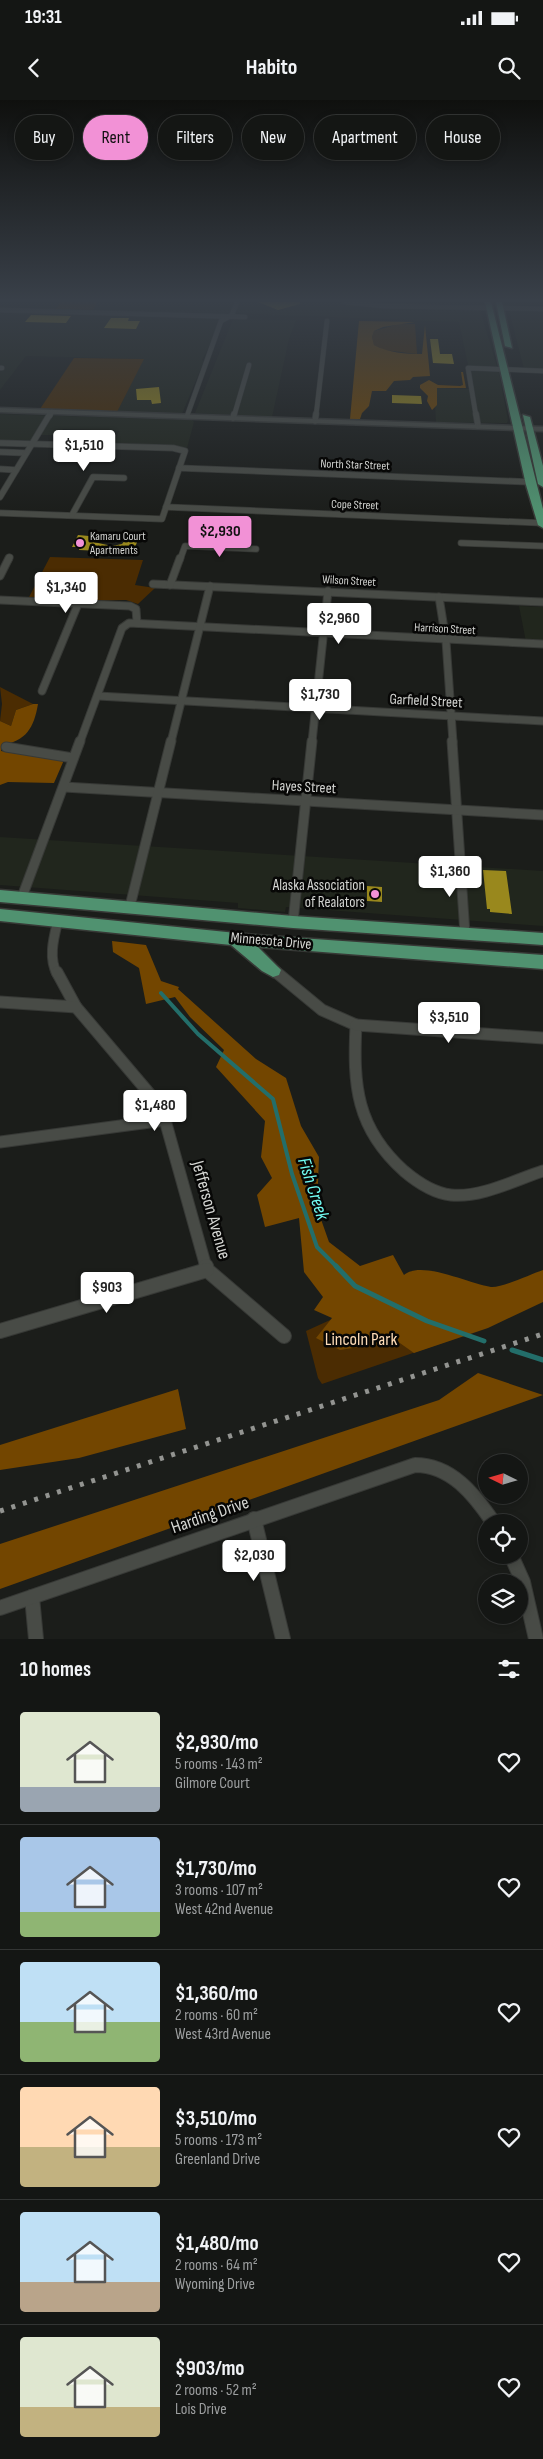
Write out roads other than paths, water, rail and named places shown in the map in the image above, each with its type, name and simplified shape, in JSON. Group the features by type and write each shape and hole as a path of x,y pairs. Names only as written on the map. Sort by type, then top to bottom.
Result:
{"main road":[{"path":"505,374 530,482 543,524"},
{"path":"516,374 517,379"},
{"path":"523,405 543,484"},
{"path":"0,410 543,429"},
{"name":"Minnesota Drive","path":"0,896 130,906 293,922 543,939"},
{"name":"Minnesota Drive","path":"0,915 297,944 543,962"},
{"path":"230,938 255,953 264,964 273,970"},
{"path":"273,970 271,960 273,955 277,951 297,944"}],"street":[{"path":"187,416 202,374"},
{"path":"233,418 246,374"},
{"path":"315,421 321,374"},
{"path":"469,374 478,426"},
{"path":"0,497 3,486 16,470 52,412"},
{"path":"0,443 173,448 185,451 162,519 0,512"},
{"path":"0,452 26,454"},
{"name":"North Star Street","path":"179,468 530,482"},
{"path":"0,469 16,470"},
{"path":"72,515 93,477 124,478"},
{"name":"Cope Street","path":"166,507 543,524"},
{"path":"461,543 543,546"},
{"path":"170,585 185,546 256,549"},
{"path":"0,576 10,557"},
{"name":"Wilson Street","path":"153,584 543,602"},
{"path":"130,906 210,586"},
{"path":"293,922 328,591"},
{"path":"440,597 446,641 464,934"},
{"path":"0,600 130,606 136,609 137,623 129,623 122,628 22,897"},
{"path":"42,690 78,604"},
{"name":"Harrison Street","path":"137,623 446,641 543,644"},
{"name":"Garfield Street","path":"98,696 316,710 543,721"},
{"path":"6,747 73,758"},
{"name":"Hayes Street","path":"64,787 543,815"},
{"name":"Jefferson Avenue","path":"58,920 51,954 54,968 76,1007 154,1099 165,1120 207,1270 284,1336"},
{"path":"273,970 326,1013 341,1022 356,1025 543,1038"},
{"path":"0,1002 76,1007"},
{"path":"356,1025 353,1069 355,1086 365,1125 376,1141 406,1172 424,1185 451,1195 472,1193 543,1171"},
{"path":"0,1142 165,1120"},
{"path":"0,1331 207,1270"},
{"name":"Harding Drive","path":"0,1608 414,1464 434,1467 457,1480 487,1514"},
{"path":"254,1519 283,1639"},
{"path":"516,1564 523,1582 536,1639"},
{"path":"32,1597 36,1639"}],"waterway":[{"name":"Fish Creek","path":"161,993 198,1034 273,1099 292,1174 317,1247 336,1266"},
{"name":"Fish Creek","path":"336,1266 355,1286 427,1321 484,1341"},
{"name":"Fish Creek","path":"512,1350 543,1360"}],"railway":[{"path":"0,1511 543,1334"}],"place":[{"name":"Kamaru Court Apartments","path":"80,543"},
{"name":"Alaska Association of Realators","path":"375,894"}],"park label":[{"name":"Lincoln Park","path":"361,1339"}]}
